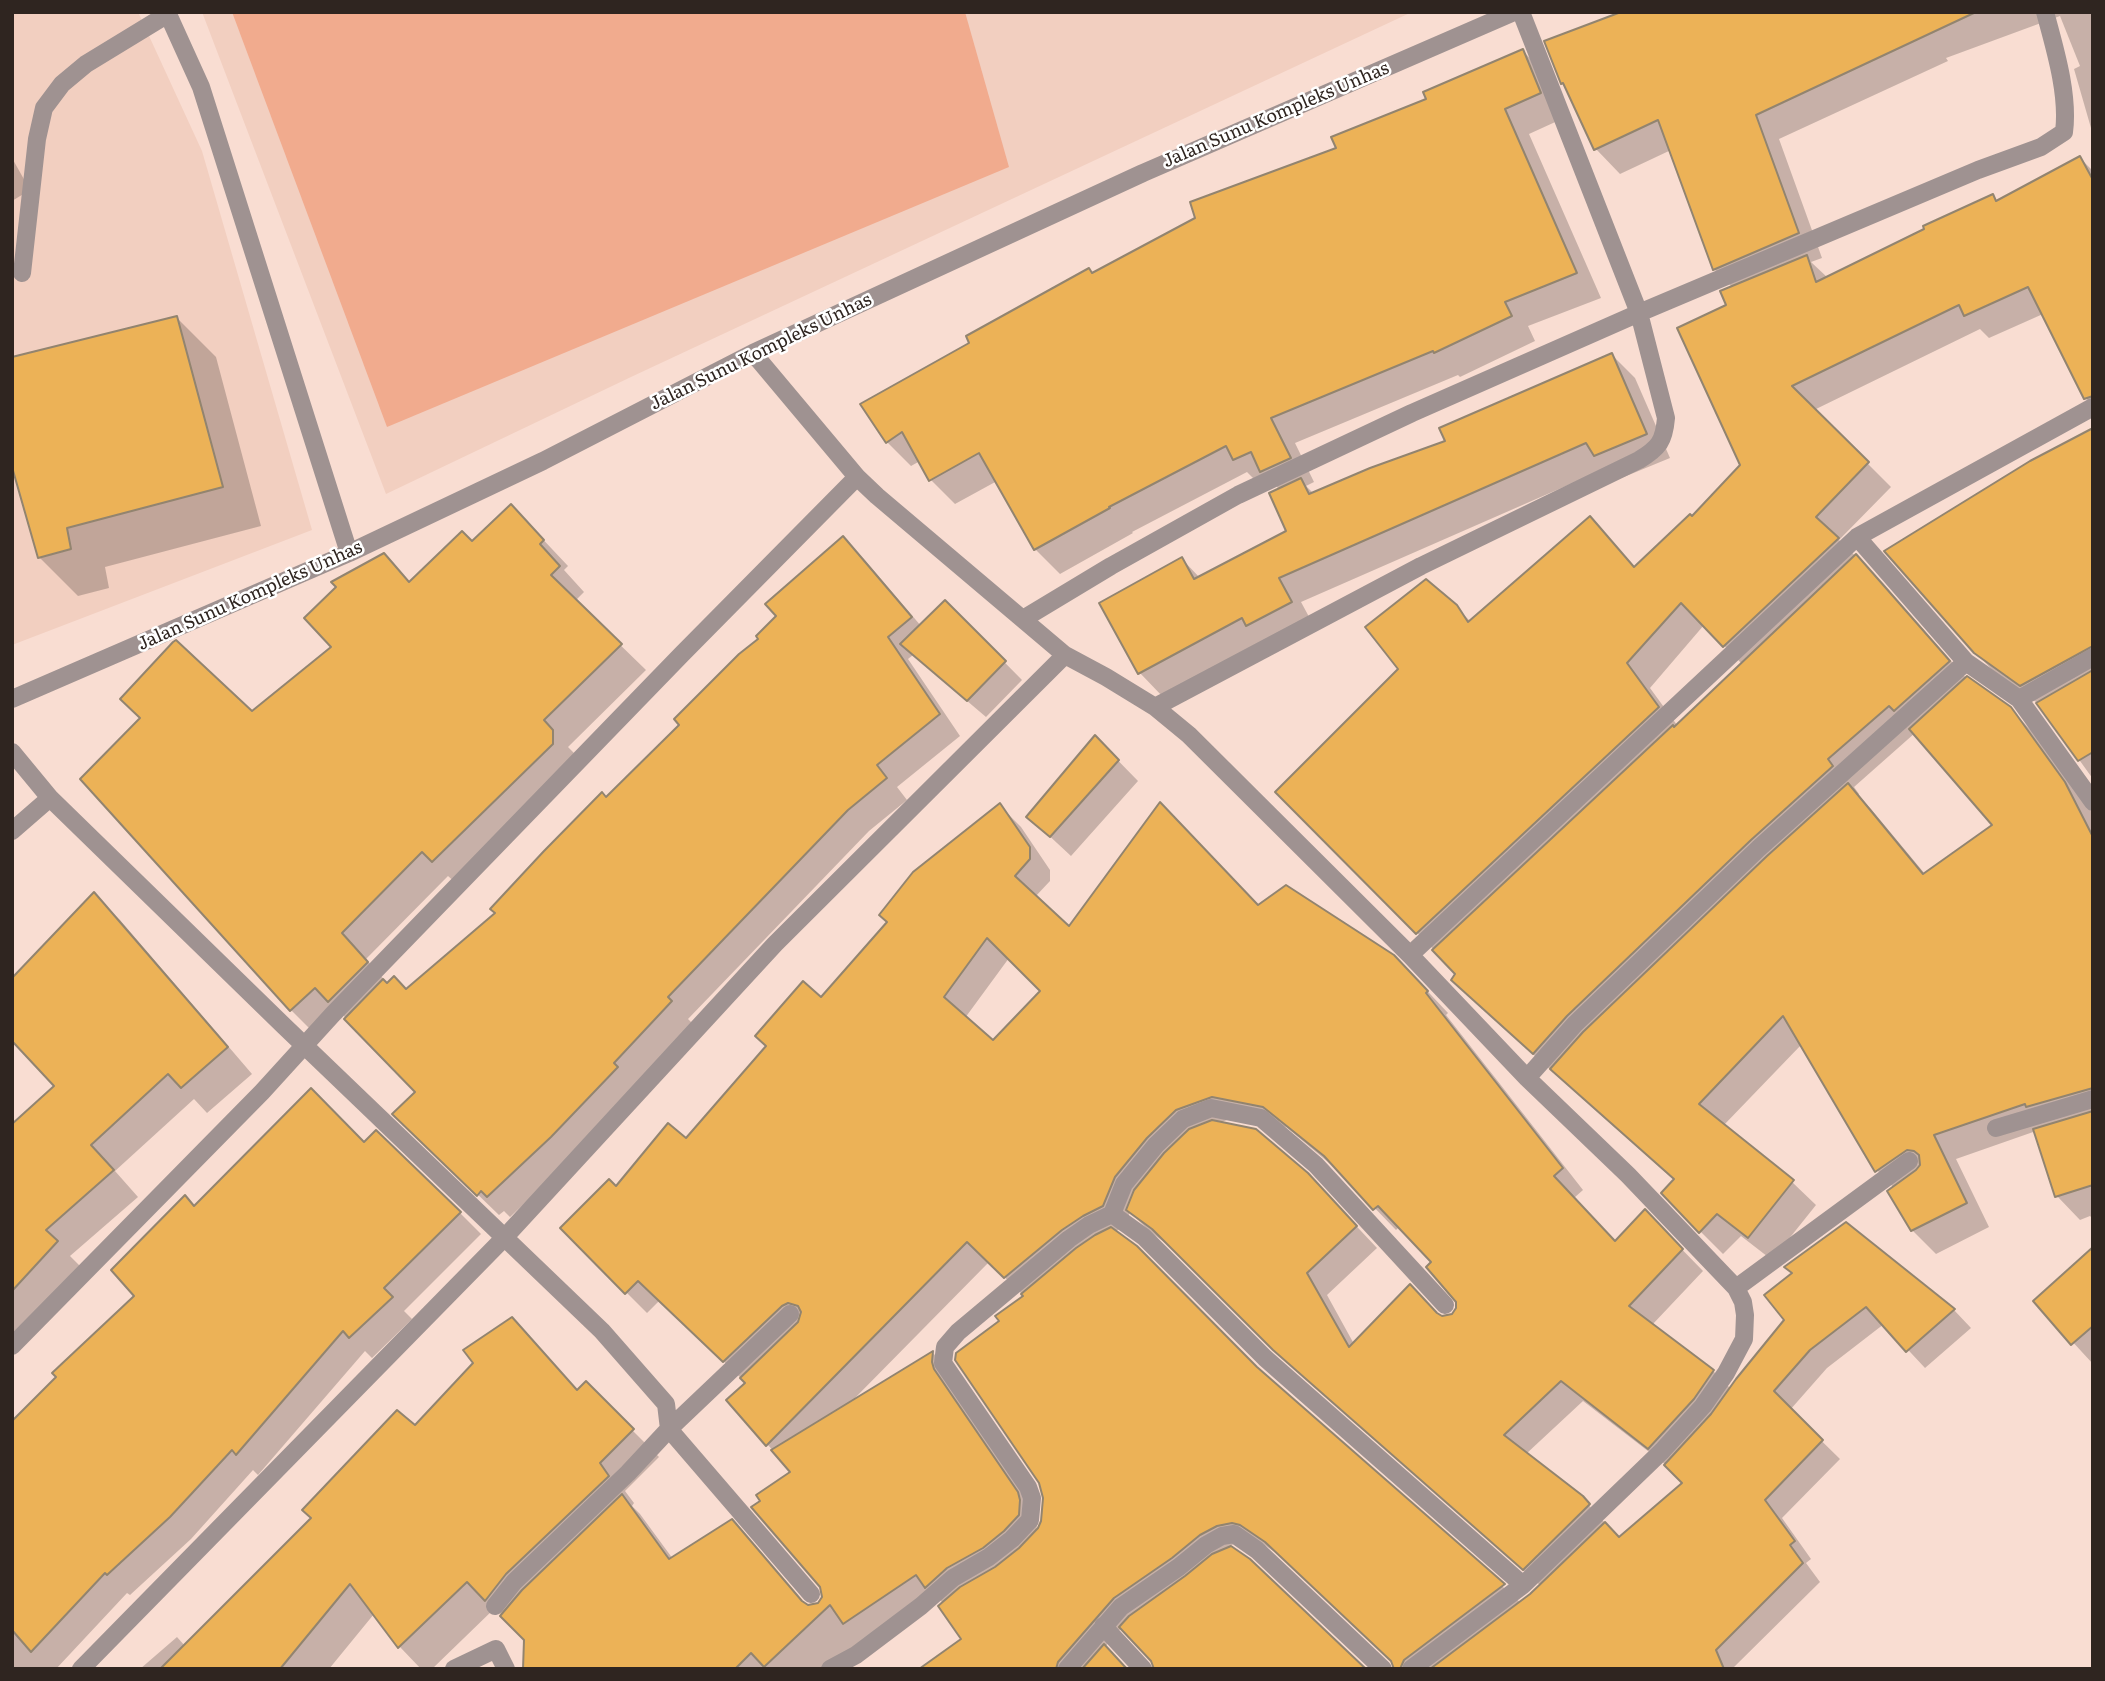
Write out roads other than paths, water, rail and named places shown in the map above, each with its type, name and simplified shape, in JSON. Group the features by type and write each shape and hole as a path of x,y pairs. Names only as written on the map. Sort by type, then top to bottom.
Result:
{"street":[{"name":"Jalan Sunu Kompleks Unhas","path":"12,699 349,553 543,461 753,353 1143,173 1514,12"},
{"path":"1155,707 1422,566 1651,453 1659,446 1665,432 1666,418 1639,313 1521,12"},
{"path":"1023,619 1238,495 1412,413 1639,313 1978,170 2041,148 2064,132 2066,114 2045,12"},
{"path":"22,273 37,139 44,108 61,84 86,64 168,13 201,87 349,553"},
{"path":"753,353 857,477 877,496 1065,655 1155,707 1198,745 1410,955 1527,1078 1628,1175 1736,1288 1744,1302 1744,1339 1726,1374 1703,1406 1662,1451 1523,1585 1411,1669"},
{"path":"1410,955 1857,537 2093,407"},
{"path":"12,1346 857,477"},
{"path":"1857,537 1966,662 2019,699 2093,802"},
{"path":"81,1669 505,1237 775,944 1065,655"},
{"path":"2019,699 2093,657"},
{"path":"1527,1078 1575,1024 1759,848 1966,662"},
{"path":"12,752 50,797 602,1331 666,1404 669,1429 811,1594"},
{"path":"12,831 50,797"},
{"path":"1996,1128 2093,1099"},
{"path":"830,1669 859,1662 953,1578 989,1557 1030,1520 1032,1499 1028,1487 943,1363 945,1347 958,1332 1069,1240 1089,1225 1112,1214 1124,1184 1156,1145 1183,1119 1211,1108 1261,1118 1316,1165 1445,1305"},
{"path":"1736,1288 1909,1161"},
{"path":"1112,1214 1144,1237 1265,1358 1523,1585"},
{"path":"495,1606 514,1582 790,1314"},
{"path":"1067,1669 1121,1607 1206,1545 1222,1536 1234,1534 1257,1550 1383,1669"},
{"path":"1103,1626 1143,1669"},
{"path":"454,1669 496,1649 506,1669"}]}
